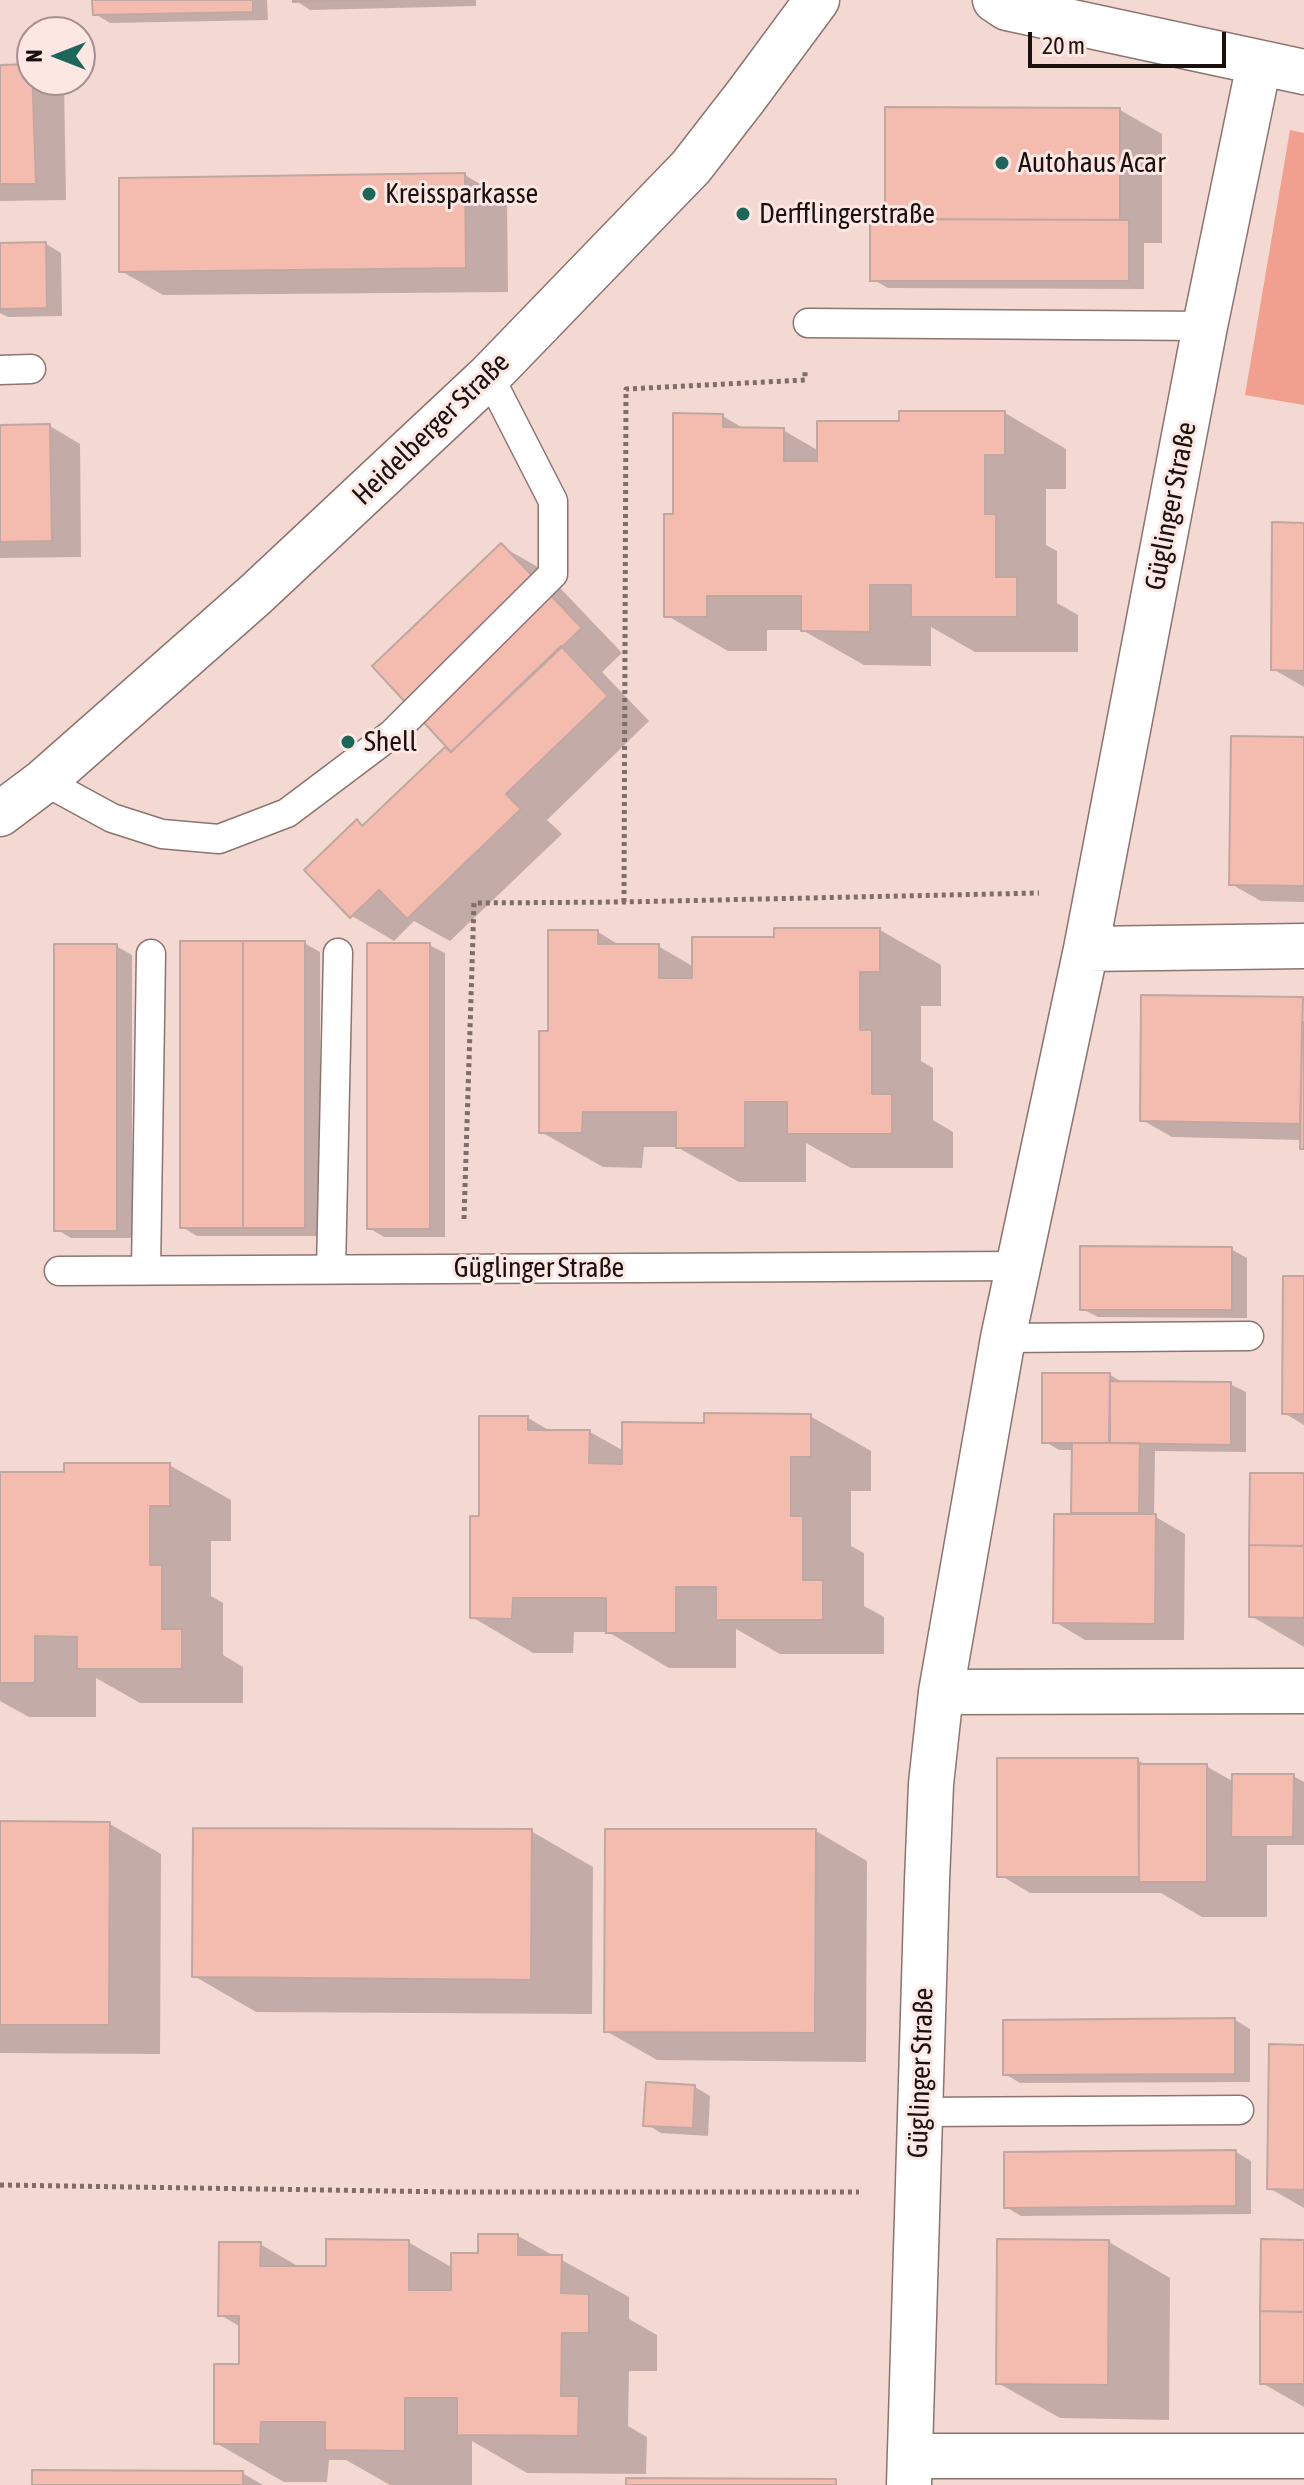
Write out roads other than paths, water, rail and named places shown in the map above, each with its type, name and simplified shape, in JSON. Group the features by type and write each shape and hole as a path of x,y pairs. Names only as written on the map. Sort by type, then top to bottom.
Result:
{"street":[{"name":"Heidelberger Straße","path":"0,814 44,781 255,595 489,376 691,167 817,0"},
{"path":"995,0 1007,8 1304,72"},
{"name":"Güglinger Straße","path":"1259,64 1205,326 1086,949 1003,1338 941,1692 930,1798 910,2470 1304,2456"},
{"path":"1086,949 1304,946"},
{"path":"941,1692 1304,1691"}],"lane":[{"path":"808,323 1205,326"},
{"path":"0,370 31,369"},
{"path":"44,781 112,818 162,834 219,839 287,813 392,734 553,574 553,501 489,376"},
{"path":"331,1269 338,953"},
{"path":"146,1270 151,954"},
{"name":"Güglinger Straße","path":"59,1271 1020,1266"},
{"path":"1003,1338 1249,1336"},
{"path":"920,2112 1239,2110"}],"place":[{"name":"Autohaus Acar","path":"1002,163"},
{"name":"Kreissparkasse","path":"369,194"},
{"name":"Derfflingerstraße","path":"743,214"},
{"name":"Shell","path":"348,742"}]}
